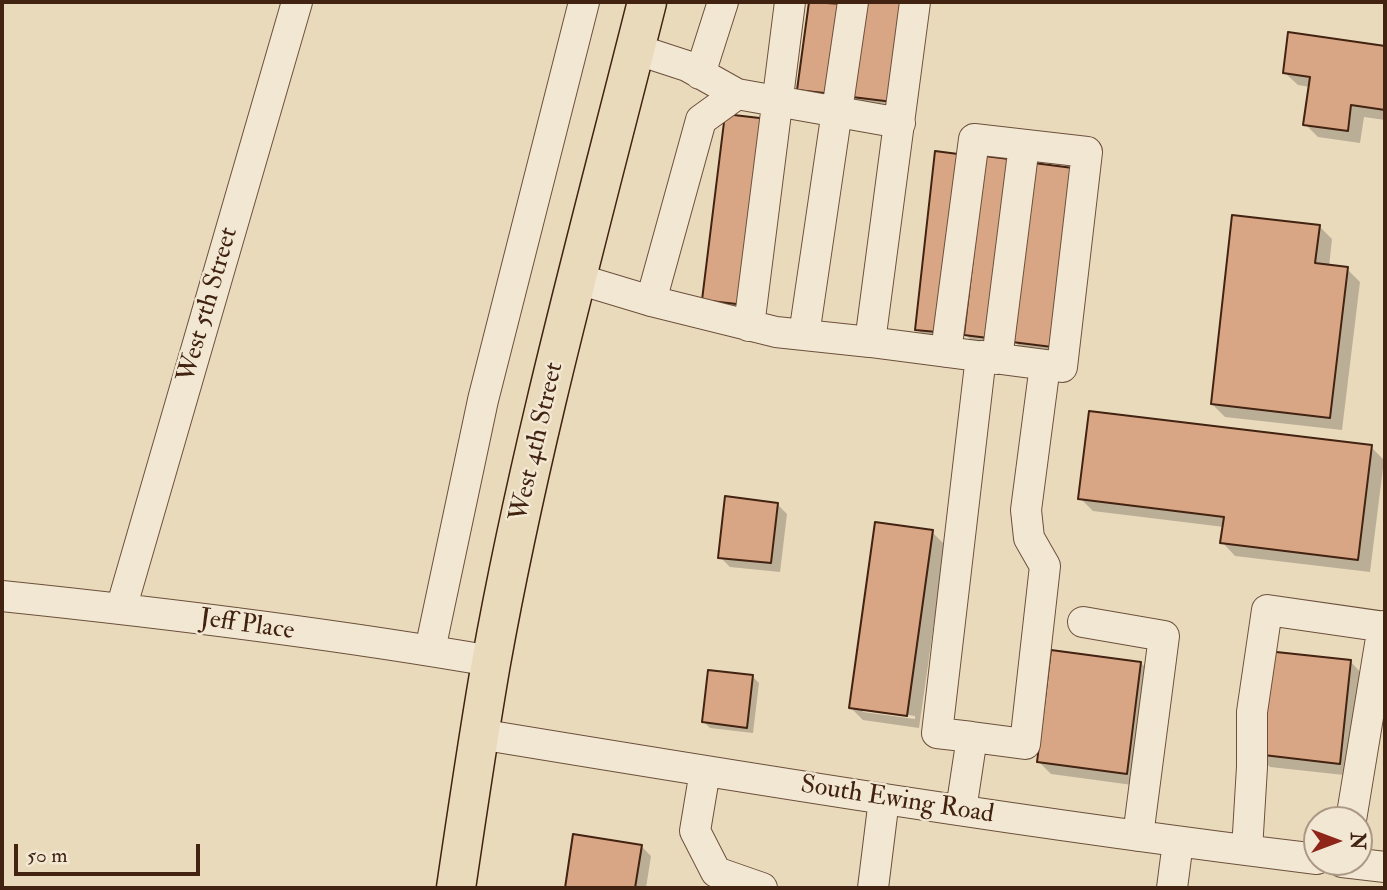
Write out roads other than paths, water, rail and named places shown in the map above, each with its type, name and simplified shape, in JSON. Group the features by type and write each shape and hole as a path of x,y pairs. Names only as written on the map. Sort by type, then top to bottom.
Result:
{"main road":[{"name":"West 4th Street","path":"456,888 491,661 553,372 648,2"}],"street":[{"name":"West 5th Street","path":"121,609 297,2"},
{"path":"430,650 483,400 584,2"},
{"path":"700,74 723,2"},
{"path":"749,326 790,2"},
{"path":"804,335 839,113 853,2"},
{"path":"870,342 915,2"},
{"path":"635,49 687,66 737,94 900,124"},
{"path":"651,301 701,120 737,94"},
{"path":"578,279 651,301 776,332 1062,367 1087,152 974,139 946,352"},
{"path":"1024,145 989,357 937,733 1026,744 1045,566 1029,538 1026,510 1045,365"},
{"name":"Jeff Place","path":"2,596 430,650 491,661"},
{"path":"1247,850 1252,712 1267,610 1384,626 1353,806"},
{"path":"1083,622 1164,636 1138,836"},
{"name":"South Ewing Road","path":"479,734 884,799 1178,842 1303,857"},
{"path":"961,810 972,737"},
{"path":"705,771 695,831 709,880 762,888"},
{"path":"873,888 884,799"},
{"path":"1172,888 1178,842"}]}
